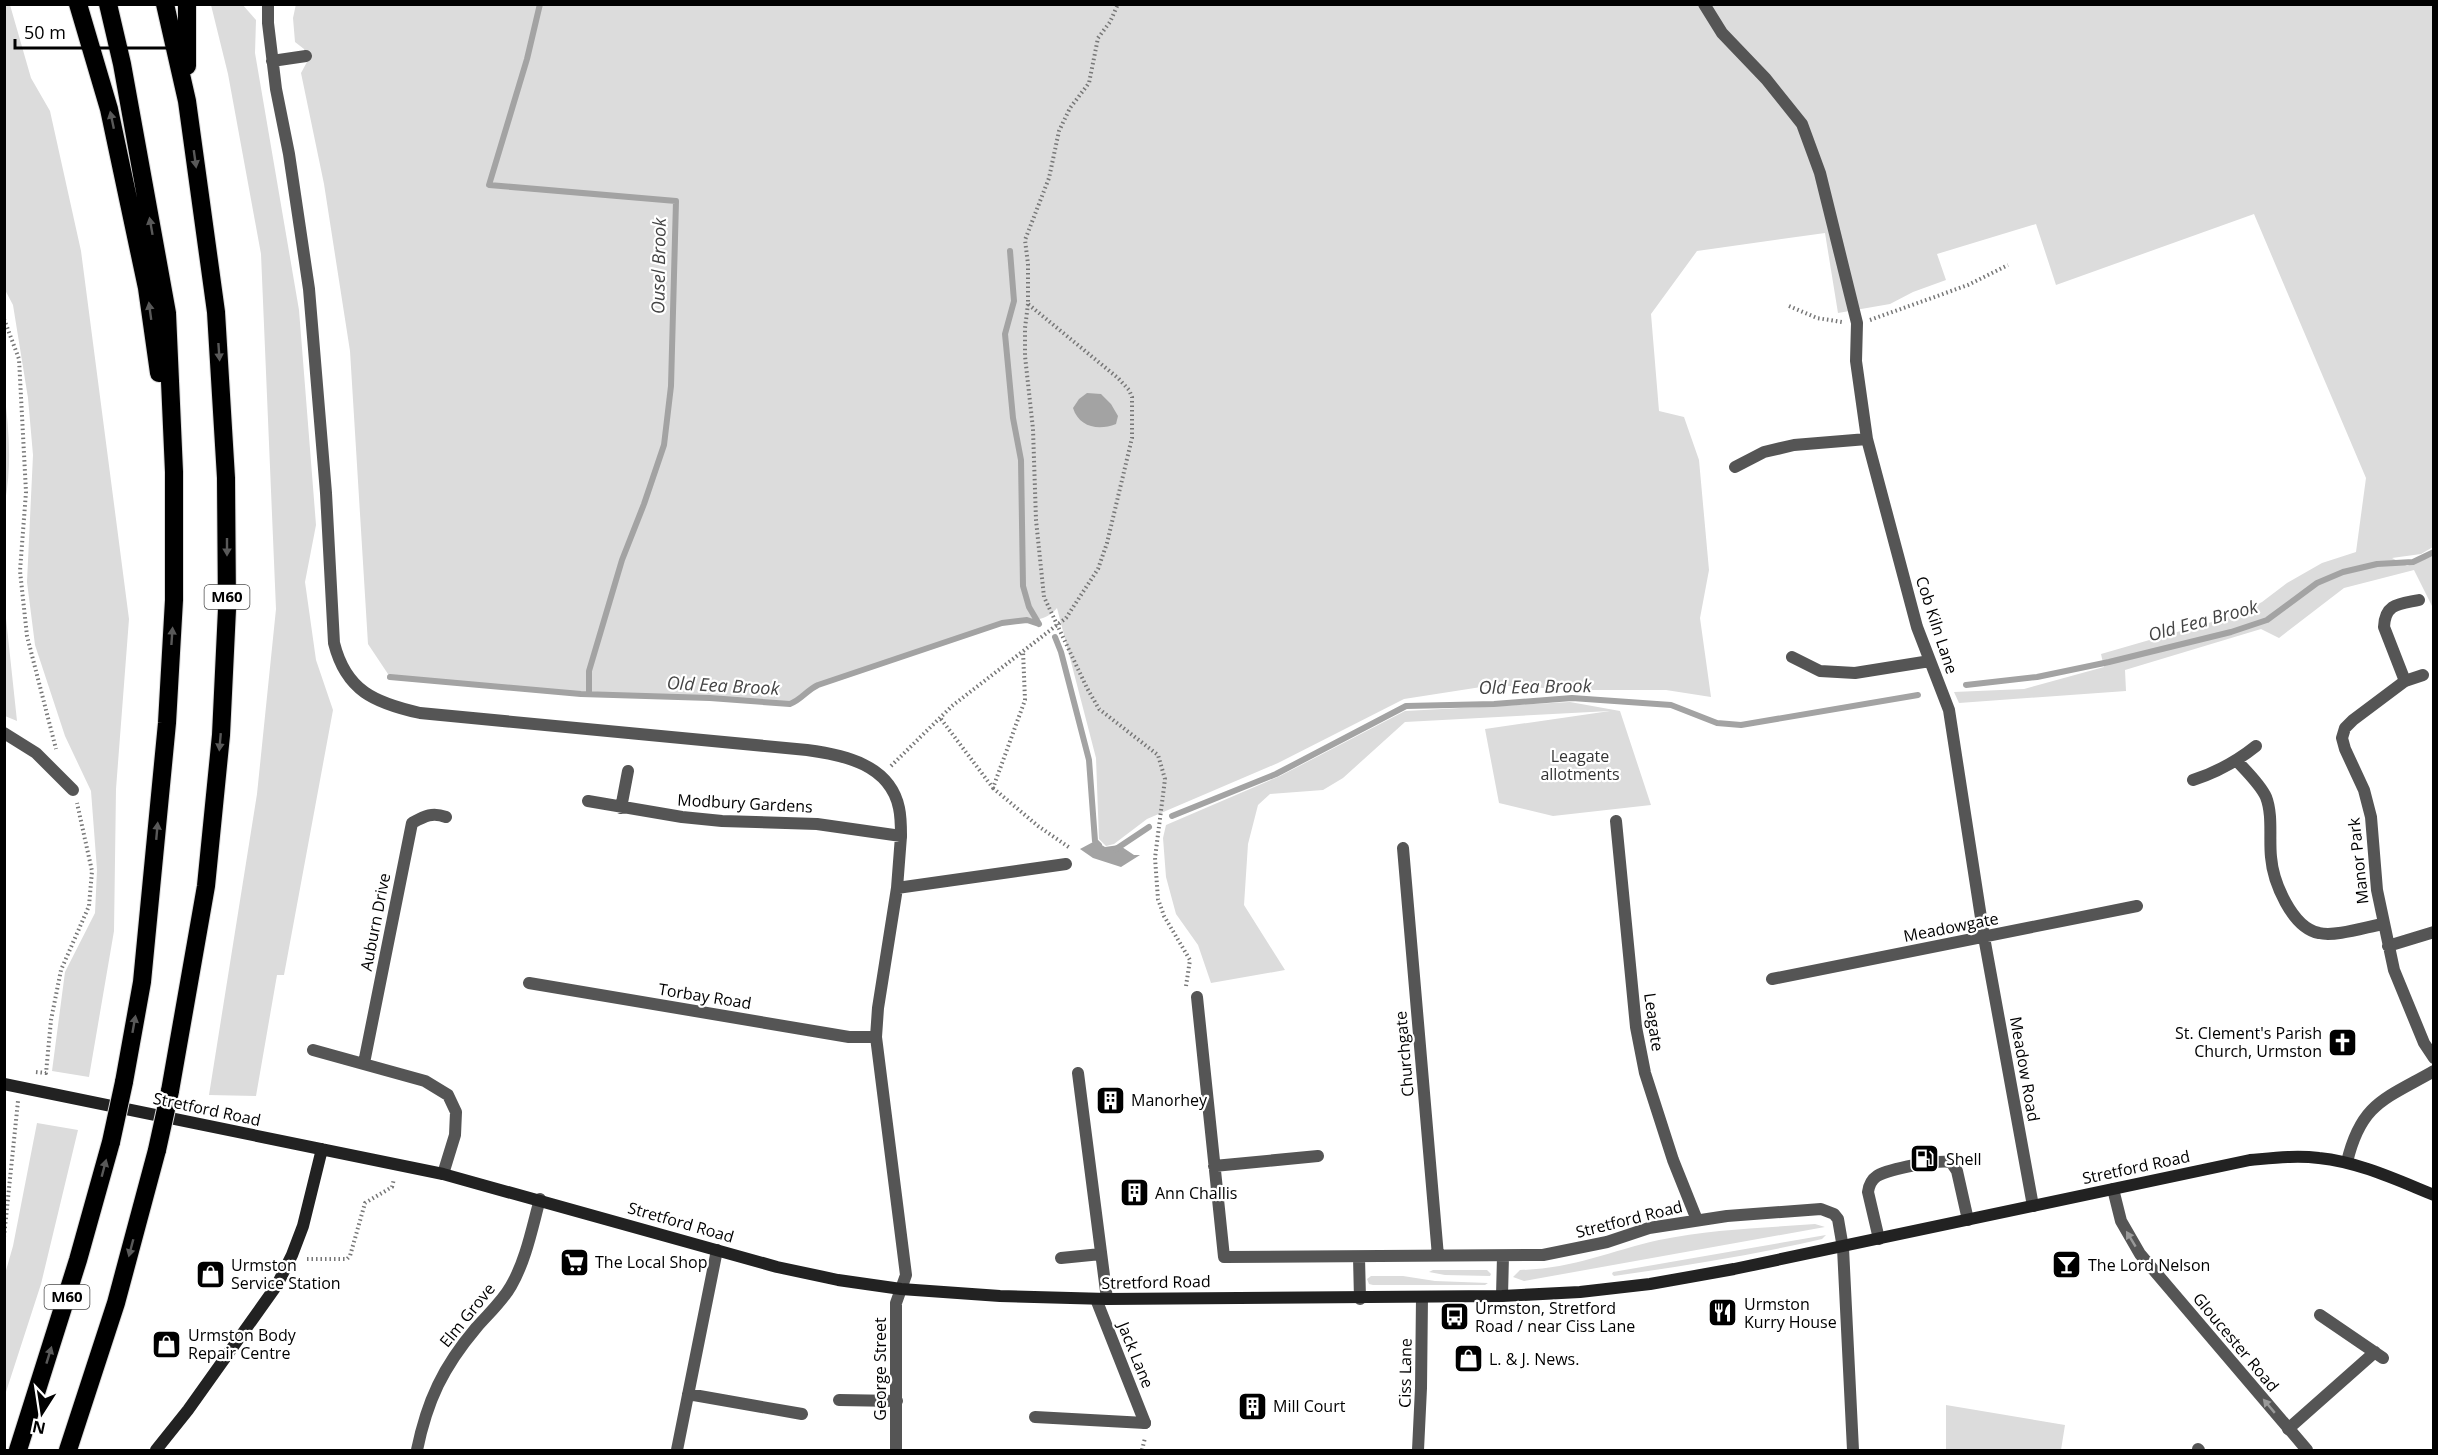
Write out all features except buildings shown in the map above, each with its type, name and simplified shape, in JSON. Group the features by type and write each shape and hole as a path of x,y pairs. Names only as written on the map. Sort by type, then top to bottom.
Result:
{"highway":[{"name":"M60","path":"78,4 109,109 147,288 174,472"},
{"name":"M60","path":"18,1450 78,1260 111,1142 124,1082 142,982 166,735 174,600 174,472 167,313 122,64 108,4"},
{"name":"M60","path":"68,1450 116,1303 157,1150 170,1090 206,886 221,735 227,609 226,478 216,312 187,101 165,4"},
{"name":"M60","path":"187,4 187,101"}],"main road":[{"name":"Stretford Road","path":"4,1084 398,1163 540,1199 777,1267 838,1280 901,1289 1000,1296 1101,1299 1360,1299 1580,1292 1650,1284 1843,1248 2250,1160 2309,1157 2347,1162 2433,1195"},
{"path":"156,1450 255,1319 277,1285 303,1226 322,1149"}],"street":[{"path":"268,4 272,61 298,209 309,289 325,482 334,643 341,665 354,684 368,695 385,704 420,713 807,750 851,758 882,775 899,807 902,836 876,1037 906,1275 901,1289"},
{"name":"Cob Kiln Lane","path":"1704,4 1722,33 1766,79 1802,124 1826,193 1857,323 1856,361 1868,439 1917,627 1948,710 1984,937"},
{"path":"272,61 306,56"},
{"path":"1735,467 1764,452 1794,445 1868,439"},
{"path":"2405,681 2384,627 2385,618 2387,612 2394,606 2419,600"},
{"path":"1792,657 1820,671 1855,673 1930,662"},
{"name":"Manor Park","path":"2423,675 2405,681 2353,720 2345,728 2342,738 2344,749 2364,790 2371,817 2377,890 2388,946 2403,995 2433,1058"},
{"path":"4,733 36,753 74,790"},
{"path":"2193,780 2220,771 2256,746"},
{"path":"2237,761 2265,797 2270,813 2271,860 2285,903 2297,921 2306,930 2322,934 2383,924"},
{"path":"621,808 628,771"},
{"name":"Modbury Gardens","path":"588,801 621,808 722,821 817,824 902,836"},
{"name":"Auburn Drive","path":"364,1063 412,823 435,813 446,817"},
{"name":"Leagate","path":"1616,821 1636,1027 1645,1073 1673,1160 1696,1220"},
{"name":"Churchgate","path":"1403,848 1438,1256"},
{"path":"897,888 1066,864"},
{"name":"Meadowgate","path":"1772,980 2137,906"},
{"path":"2388,946 2433,932"},
{"name":"Meadow Road","path":"1984,937 2033,1206"},
{"name":"Torbay Road","path":"529,983 849,1036 876,1037"},
{"path":"1197,997 1214,1166 1318,1156"},
{"path":"313,1050 425,1081 448,1095 456,1112 455,1135 443,1174"},
{"path":"2347,1162 2352,1139 2361,1121 2376,1104 2433,1071"},
{"name":"Jack Lane","path":"1035,1417 1145,1423 1101,1299 1101,1254 1078,1073"},
{"path":"1879,1239 1868,1192 1869,1184 1876,1177 1887,1173 1940,1160 1952,1162 1957,1171 1968,1220"},
{"name":"Stretford Road","path":"1214,1166 1224,1257 1543,1254 1578,1249 1649,1227 1696,1220 1821,1209 1834,1214 1838,1219 1843,1248"},
{"name":"Gloucester Road","path":"2113,1189 2121,1221 2140,1254 2307,1450"},
{"name":"Elm Grove","path":"417,1450 422,1426 447,1366 475,1329 501,1301 512,1284 524,1257 540,1199"},
{"path":"1843,1248 1853,1450"},
{"path":"677,1450 717,1250"},
{"path":"1061,1258 1101,1254"},
{"path":"1502,1296 1503,1256"},
{"path":"1359,1257 1360,1299"},
{"name":"George Street","path":"896,1450 896,1303 901,1289"},
{"name":"Ciss Lane","path":"1418,1450 1422,1297"},
{"path":"2288,1428 2379,1355 2320,1315"},
{"path":"688,1394 802,1414"},
{"path":"839,1400 897,1401"}],"path":[{"path":"1118,4 1110,22 1098,38 1089,83 1070,108 1059,131 1049,178 1025,240 1028,264 1025,356 1033,429 1037,530 1044,597 1087,688 1099,709 1158,755 1165,779 1155,858 1158,899 1164,916 1190,960 1186,987 1197,997"},
{"path":"1789,306 1817,318 1857,323 1883,317 1924,299 1968,285 2008,265"},
{"path":"882,775 952,706 1071,612 1098,569 1107,543 1131,443 1132,397 1118,378 1028,304"},
{"path":"4,319 19,359 26,492 20,571 27,636 55,747 63,760 59,775"},
{"path":"993,788 1026,700 1023,650"},
{"path":"940,718 993,788 1038,826 1074,850"},
{"path":"4,1237 19,1087 23,1071 46,1073 51,1020 61,970 89,906 92,871 74,790"},
{"path":"292,1255 311,1260 350,1257 365,1203 392,1186 398,1163"}],"green space":[{"path":"242,4 256,20 255,53 299,310 316,525 305,582 316,660 333,710 284,975 277,975 256,1096 209,1095 257,794 276,609 261,254 228,74 211,5"},
{"path":"296,4 2433,5 2433,547 2421,554 2392,558 2407,566 2433,556 2433,608 2414,570 2344,588 2279,638 2261,629 2125,670 2126,691 1959,703 1954,692 2024,689 2104,667 2101,654 2236,615 2262,602 2287,583 2322,563 2356,552 2366,478 2254,214 2056,285 2036,224 1937,254 1946,280 1913,292 1890,304 1838,313 1825,233 1697,251 1651,314 1659,411 1684,417 1699,460 1709,570 1700,618 1711,697 1666,690 1576,690 1494,685 1404,699 1278,763 1147,819 1114,844 1106,846 1099,839 1096,758 1057,608 1051,614 1039,619 1002,623 818,685 790,704 710,698 581,694 390,677 368,644 350,351 324,184 301,73 307,62 304,49 295,42 293,18"},
{"path":"4,5 10,5 31,78 50,111 81,251 129,619 116,789 114,931 89,1077 52,1071 65,972 95,913 97,870 91,791 65,736 35,645 27,582 33,455 28,398 13,305 4,288"},
{"path":"4,390 9,446 5,502"},
{"path":"5,609 17,721 5,716"},
{"name":"Leagate allotments","path":"1570,702 1620,711 1651,805 1553,816 1499,803 1485,729 1610,711 1405,722 1343,778 1323,790 1270,794 1258,805 1248,844 1244,905 1285,970 1211,983 1198,945 1176,914 1166,877 1163,838 1166,825 1280,776 1405,711"},
{"path":"37,1123 78,1130 41,1284 5,1395 5,1274 13,1246"},
{"path":"1815,1224 1825,1227 1524,1281 1513,1277 1520,1270 1574,1263 1678,1236 1737,1229"},
{"path":"1826,1235 1822,1239 1744,1255 1614,1276 1612,1274 1613,1272"},
{"path":"1433,1270 1487,1270 1491,1274 1490,1276 1445,1275 1429,1272"},
{"path":"1371,1276 1403,1276 1435,1281 1488,1283 1485,1285 1373,1285 1369,1284 1367,1279"},
{"path":"1946,1405 2065,1425 2061,1450 1946,1450"}],"shaded area":[{"path":"1087,393 1101,394 1111,404 1118,416 1116,424 1096,427 1080,420 1073,408"},
{"path":"1095,841 1105,847 1119,845 1134,855 1140,855 1121,867 1093,858 1080,849"}],"waterway":[{"name":"Ousel Brook","path":"540,4 527,59 489,185 676,201 671,386 664,445 622,560 589,671 589,694"},
{"path":"1010,251 1014,301 1005,334 1013,418 1021,460 1023,586 1029,607 1039,624"},
{"name":"Old Eea Brook","path":"1966,685 2037,677 2231,632 2267,620 2317,583 2343,572 2377,564 2413,562 2434,552"},
{"name":"Old Eea Brook","path":"390,677 581,694 710,698 790,704 818,685 1002,623 1027,620 1039,624"},
{"name":"Old Eea Brook","path":"1055,637 1089,760 1095,841 1099,845"},
{"name":"Old Eea Brook","path":"1172,816 1276,774 1406,706 1494,704 1572,698 1671,705 1717,723 1741,725 1918,695"},
{"name":"Old Eea Brook","path":"1116,849 1149,827"}],"place":[{"name":"St. Clement's Parish Church, Urmston","path":"2343,1042"},
{"name":"Manorhey","path":"1110,1100"},
{"name":"Shell","path":"1925,1159"},
{"name":"Ann Challis","path":"1134,1193"},
{"name":"The Local Shop","path":"574,1262"},
{"name":"The Lord Nelson","path":"2067,1265"},
{"name":"Urmston Service Station","path":"210,1274"},
{"name":"Urmston Kurry House","path":"1723,1313"},
{"name":"Urmston, Stretford Road / near Ciss Lane","path":"1454,1317"},
{"name":"Urmston Body Repair Centre","path":"167,1344"},
{"name":"L. & J. News.","path":"1468,1359"},
{"name":"Mill Court","path":"1252,1406"}]}
